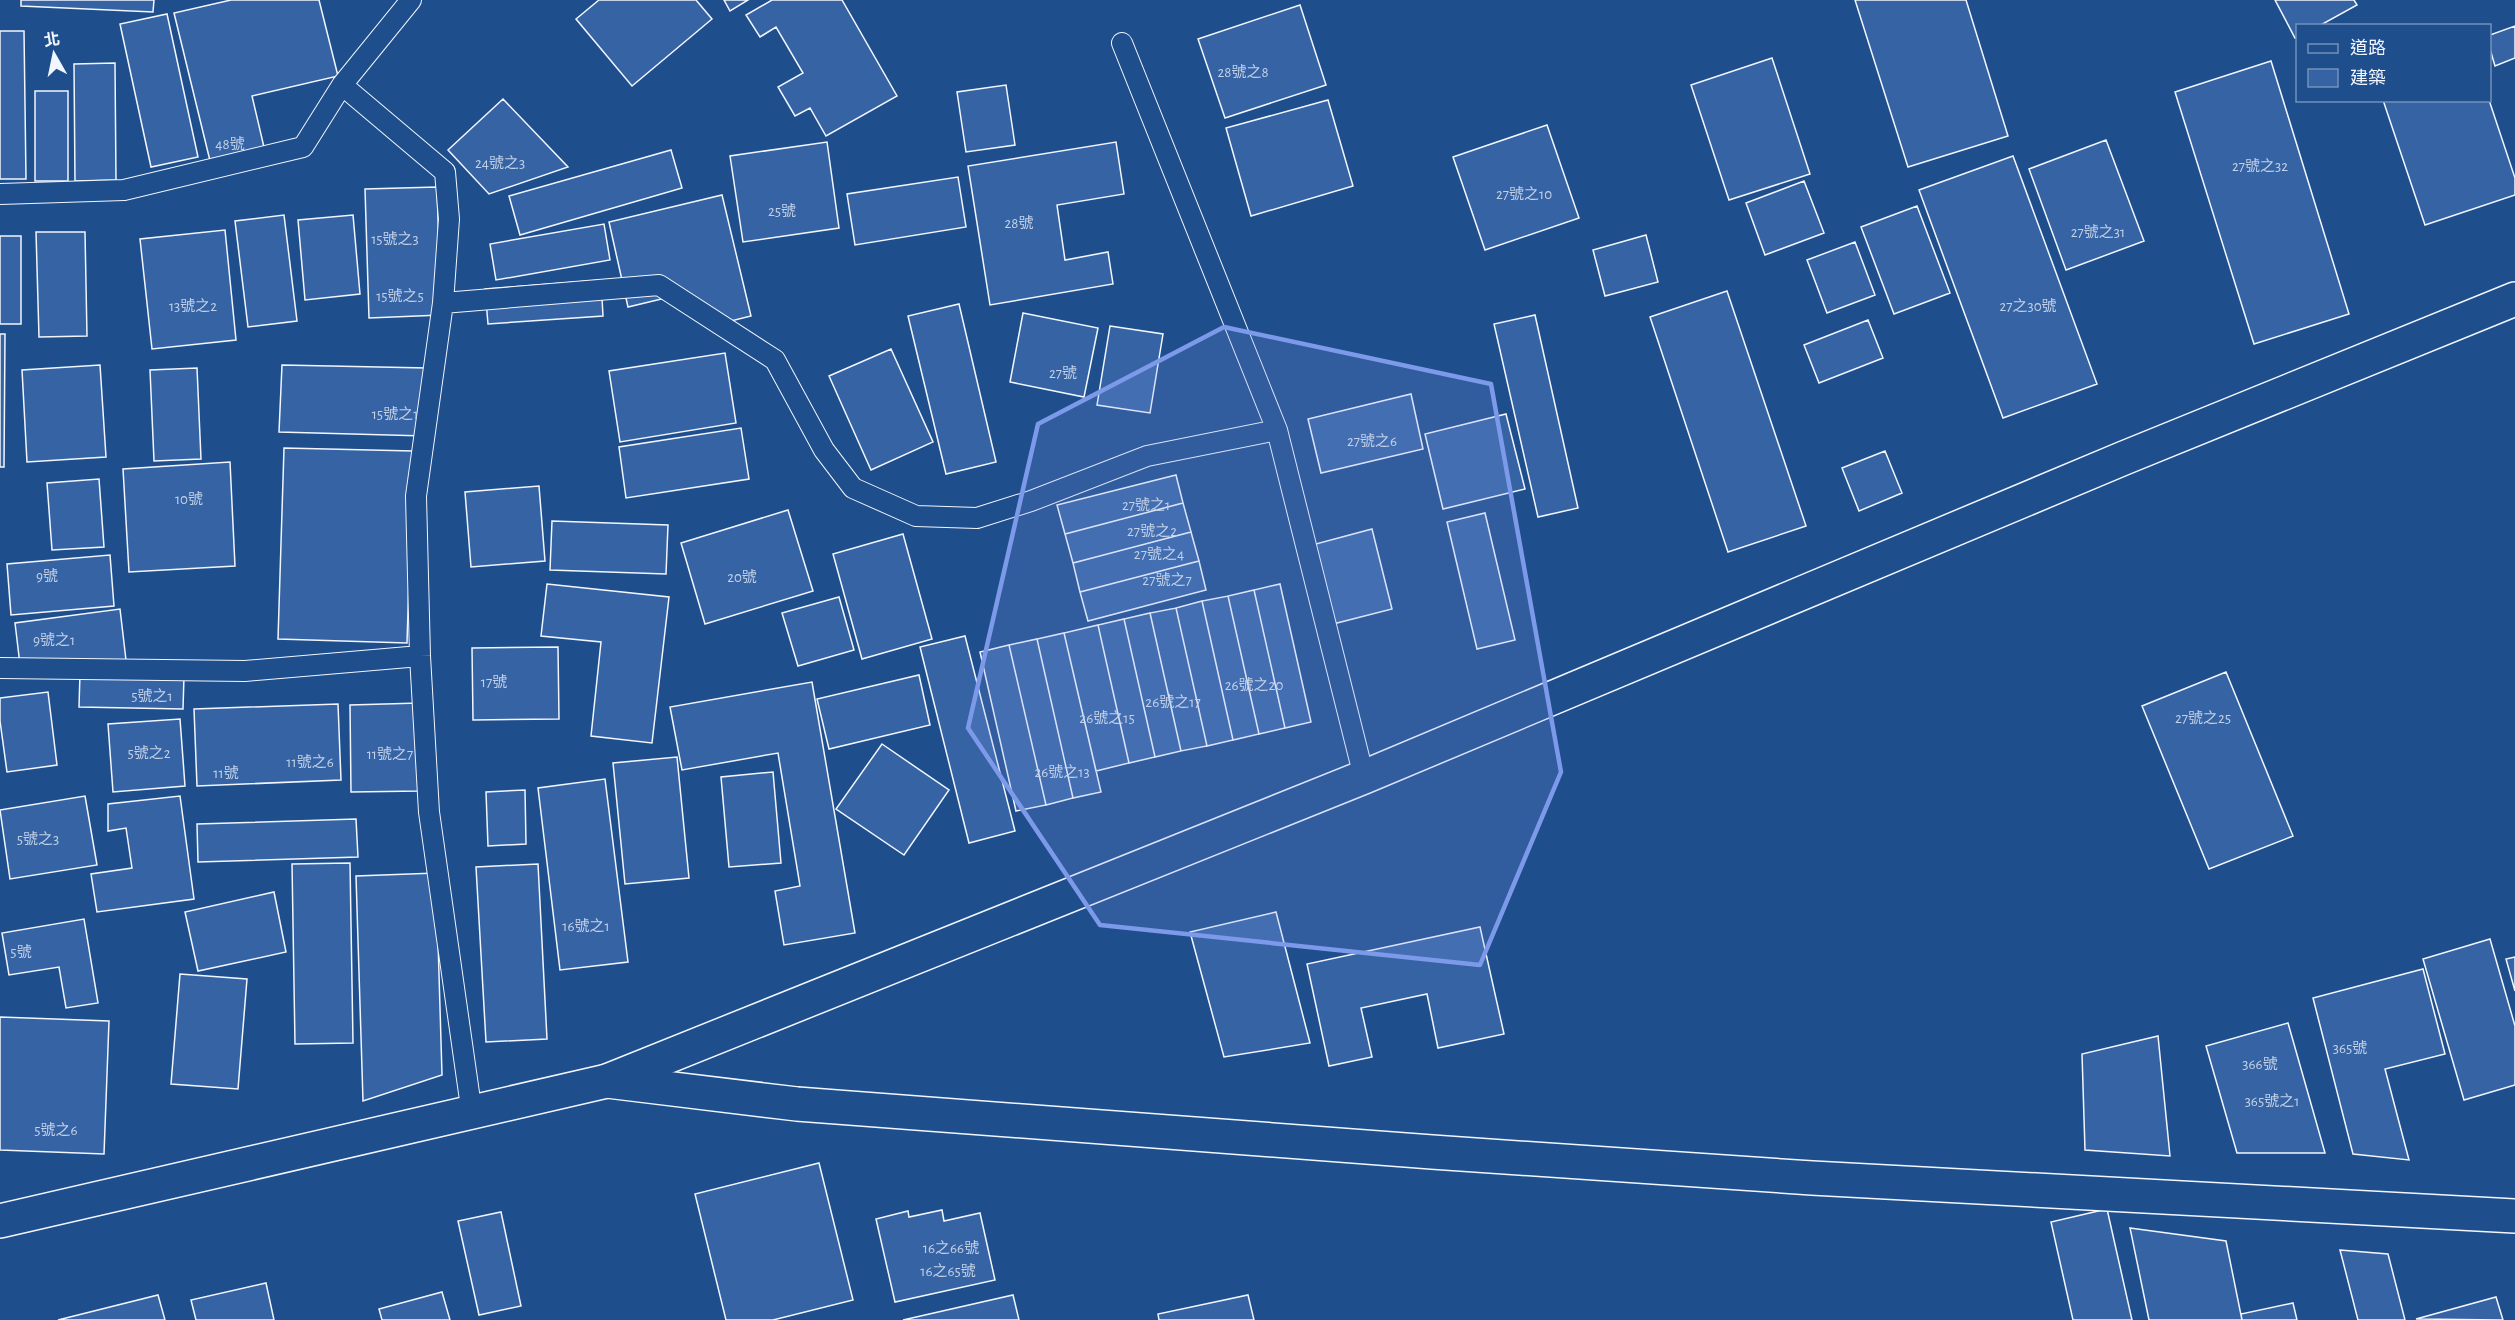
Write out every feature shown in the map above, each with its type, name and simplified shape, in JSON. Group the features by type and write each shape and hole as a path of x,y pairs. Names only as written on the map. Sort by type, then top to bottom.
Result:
{"street":[{"path":"0,1221 472,1114 607,1081 1364,777 2124,458 2515,299"},
{"path":"607,1081 797,1104 1432,1152 1812,1178 2515,1216"}],"lane":[{"path":"0,194 124,190 303,147 342,85 411,0"},
{"path":"1122,43 1277,430 1364,777"},
{"path":"342,85 445,172 448,219 443,303 416,496 420,656 429,812 472,1114"},
{"path":"443,303 659,285 775,360 824,450 853,488 916,516 977,518 1031,501 1147,456 1277,430"},
{"path":"0,668 245,671 420,656"}],"highlighted area":[{"path":"1224,327 1491,384 1561,772 1480,965 1100,925 968,728 1038,424"}],"building":[{"path":"21,0 154,0 153,12 21,6"},
{"path":"231,0 319,0 338,76 252,96 267,160 213,173 174,13"},
{"path":"599,0 696,0 712,19 632,86 576,19"},
{"path":"724,0 748,0 730,11"},
{"path":"772,0 842,0 897,96 826,136 810,108 795,116 778,87 803,73 776,27 760,37 746,15"},
{"path":"1855,0 1966,0 2008,136 1908,167"},
{"path":"2275,0 2354,0 2357,5 2323,24 2296,24 2295,38"},
{"path":"1300,5 1326,85 1225,118 1198,39"},
{"path":"167,14 198,157 151,167 120,24"},
{"path":"2515,26 2515,58 2495,66 2491,52 2491,35"},
{"path":"0,31 24,31 26,179 0,179"},
{"path":"1772,58 1810,174 1729,200 1691,85"},
{"path":"2271,61 2349,314 2254,344 2175,92"},
{"path":"115,63 116,180 75,181 74,64"},
{"path":"1006,85 1015,145 966,152 957,92"},
{"path":"35,91 68,91 68,181 35,181"},
{"path":"503,99 568,167 489,194 448,150"},
{"path":"1328,100 1353,186 1251,216 1226,128"},
{"path":"2384,102 2490,102 2515,178 2515,195 2425,225"},
{"path":"1547,125 1579,218 1485,250 1453,157"},
{"path":"2106,140 2144,241 2066,270 2029,169"},
{"path":"827,142 839,228 743,242 730,156"},
{"path":"1116,142 1124,194 1057,205 1065,260 1108,252 1113,284 990,305 968,166"},
{"path":"671,150 682,188 520,235 509,196"},
{"path":"2013,156 2097,384 2003,418 1919,190"},
{"path":"958,177 966,227 855,245 847,194"},
{"path":"1804,181 1824,233 1765,255 1746,203"},
{"path":"437,187 441,315 369,318 365,189"},
{"path":"722,195 751,316 719,324 682,294 628,307 609,222"},
{"path":"1917,206 1950,293 1894,314 1861,227"},
{"path":"284,215 297,321 248,327 235,221"},
{"path":"353,215 360,294 305,300 298,220"},
{"path":"604,224 610,260 496,280 490,244"},
{"path":"225,230 236,340 152,349 140,239"},
{"path":"36,232 85,232 87,336 39,337"},
{"path":"1646,235 1658,282 1605,296 1593,250"},
{"path":"0,236 21,236 21,324 0,324"},
{"path":"1855,242 1875,295 1827,313 1807,260"},
{"path":"601,280 603,316 488,324 485,289"},
{"path":"1727,291 1806,526 1728,552 1650,317"},
{"path":"959,304 996,462 946,474 908,316"},
{"path":"1023,313 1098,328 1084,397 1010,382"},
{"path":"1535,315 1578,508 1538,517 1494,324"},
{"path":"1868,320 1883,358 1819,383 1804,345"},
{"path":"1110,326 1163,334 1150,413 1097,405"},
{"path":"0,334 5,334 4,467 0,467"},
{"path":"891,349 933,442 871,470 829,376"},
{"path":"725,353 736,423 620,442 609,371"},
{"path":"100,365 106,457 27,462 22,370"},
{"path":"282,365 427,368 425,436 279,432"},
{"path":"197,368 201,459 154,461 150,370"},
{"path":"1411,394 1423,449 1321,473 1308,419"},
{"path":"1506,414 1525,489 1443,509 1425,434"},
{"path":"741,428 749,479 626,498 619,447"},
{"path":"284,448 413,451 407,643 278,639"},
{"path":"1885,451 1902,493 1859,511 1842,468"},
{"path":"230,462 235,566 129,572 123,469"},
{"path":"1176,475 1183,503 1065,534 1057,505"},
{"path":"99,479 104,547 52,550 47,483"},
{"path":"539,486 545,561 471,567 465,492"},
{"path":"1183,503 1191,532 1073,563 1065,534"},
{"path":"788,510 813,591 705,624 681,543"},
{"path":"1485,513 1515,640 1477,649 1447,522"},
{"path":"552,521 668,525 666,574 550,570"},
{"path":"1372,529 1392,609 1333,624 1312,545"},
{"path":"1191,532 1199,561 1080,592 1073,563"},
{"path":"903,534 932,639 862,659 833,554"},
{"path":"110,555 114,606 11,615 7,564"},
{"path":"1199,561 1206,590 1088,621 1080,592"},
{"path":"547,584 669,597 652,743 591,736 601,642 541,636"},
{"path":"1280,584 1311,722 1285,728 1254,590"},
{"path":"1254,590 1285,728 1259,734 1228,596"},
{"path":"1228,596 1259,734 1233,740 1202,601"},
{"path":"839,597 854,650 798,666 782,613"},
{"path":"1202,601 1233,740 1207,746 1176,608"},
{"path":"1176,608 1207,746 1181,751 1150,613"},
{"path":"120,609 126,660 21,673 15,623"},
{"path":"1150,613 1181,751 1155,757 1124,619"},
{"path":"1124,619 1155,757 1129,763 1098,625"},
{"path":"1098,625 1129,763 1096,771 1064,633"},
{"path":"1064,633 1101,792 1073,798 1037,639"},
{"path":"965,636 1015,831 969,843 920,647"},
{"path":"1037,639 1073,798 1046,805 1009,645"},
{"path":"1009,645 1046,805 1016,811 980,652"},
{"path":"558,647 559,719 473,720 472,648"},
{"path":"2226,672 2293,836 2209,869 2142,706"},
{"path":"80,673 184,676 183,709 79,707"},
{"path":"919,675 930,725 829,749 817,699"},
{"path":"812,682 855,933 784,945 775,891 800,886 778,753 682,770 670,707"},
{"path":"48,692 57,765 7,772 0,721 0,698"},
{"path":"419,703 420,791 351,792 350,705"},
{"path":"338,704 341,780 197,786 194,709"},
{"path":"180,719 185,786 113,792 108,724"},
{"path":"882,744 949,790 904,855 836,809"},
{"path":"677,757 689,878 625,884 613,763"},
{"path":"773,772 781,863 729,867 721,777"},
{"path":"605,779 628,962 560,970 538,788"},
{"path":"525,790 526,844 488,846 486,792"},
{"path":"85,796 97,865 10,879 0,810"},
{"path":"180,796 194,899 97,912 91,874 132,868 126,828 108,831 108,804"},
{"path":"356,819 358,857 198,862 197,824"},
{"path":"350,863 353,1043 295,1044 292,864"},
{"path":"538,864 547,1039 486,1042 476,867"},
{"path":"436,873 442,1075 363,1101 356,876"},
{"path":"274,892 286,952 198,971 185,912"},
{"path":"1276,912 1310,1043 1224,1057 1190,932"},
{"path":"84,919 98,1003 66,1008 59,967 9,975 2,933"},
{"path":"1480,927 1504,1034 1438,1048 1427,994 1361,1008 1372,1057 1329,1066 1307,964"},
{"path":"2490,939 2515,1026 2515,1085 2464,1100 2423,959"},
{"path":"2515,957 2515,991 2506,959"},
{"path":"2423,969 2445,1054 2385,1069 2409,1160 2353,1154 2313,998"},
{"path":"180,974 247,979 238,1089 171,1084"},
{"path":"0,1017 109,1021 104,1154 0,1150"},
{"path":"2288,1023 2325,1153 2237,1153 2206,1046"},
{"path":"2158,1036 2170,1156 2085,1150 2082,1054"},
{"path":"819,1163 853,1300 773,1320 726,1320 695,1194"},
{"path":"2107,1209 2132,1320 2073,1320 2051,1222"},
{"path":"942,1210 944,1221 980,1213 995,1280 895,1302 876,1219 908,1211 909,1217"},
{"path":"501,1212 521,1306 479,1315 458,1221"},
{"path":"2130,1228 2226,1241 2242,1320 2149,1320"},
{"path":"2340,1250 2388,1254 2405,1320 2358,1320"},
{"path":"266,1283 274,1320 196,1320 191,1300"},
{"path":"442,1292 450,1320 382,1320 379,1309"},
{"path":"158,1295 165,1320 58,1320"},
{"path":"1013,1295 1019,1320 903,1320"},
{"path":"1248,1295 1254,1320 1159,1320 1158,1314"},
{"path":"2496,1297 2503,1320 2416,1319"},
{"path":"2293,1303 2297,1320 2242,1320 2241,1314"}]}
